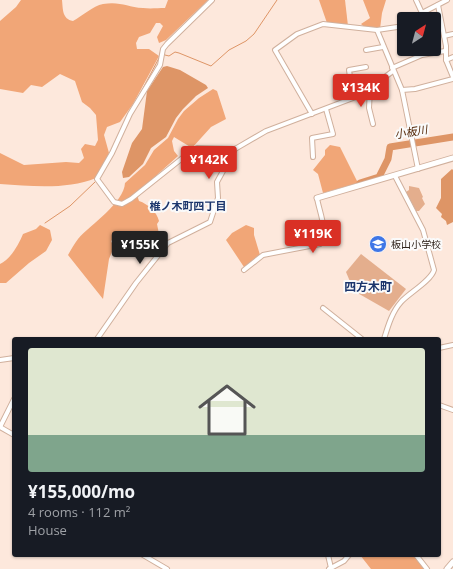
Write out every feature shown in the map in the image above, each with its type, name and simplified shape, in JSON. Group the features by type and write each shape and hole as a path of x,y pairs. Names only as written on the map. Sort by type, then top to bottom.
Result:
{"street":[{"path":"212,0 167,44 160,65 127,120 112,153 97,179 114,202 122,204 131,199 197,148 235,149"},
{"path":"416,0 421,12"},
{"path":"426,12 447,0"},
{"path":"402,90 416,89 453,78 446,60 444,36 438,6"},
{"path":"312,114 275,50 297,34 323,24 377,30 397,27"},
{"path":"377,30 402,90 418,169"},
{"path":"444,36 453,34"},
{"path":"366,50 383,47"},
{"path":"98,337 136,283 168,242 210,222 218,198 217,182 235,149 266,131 358,97 393,70 422,55 445,51"},
{"path":"446,60 453,58"},
{"path":"358,97 350,84 349,70 366,67"},
{"path":"370,89 369,108 373,124"},
{"path":"313,158 312,138 333,134 326,110"},
{"path":"244,270 263,255 320,244 323,233 317,198 453,158"},
{"path":"385,337 389,322 400,304 430,277 434,270 423,230 395,176"},
{"path":"323,308 359,337"},
{"path":"441,348 453,345"},
{"path":"0,360 12,358"},
{"path":"12,403 0,427 12,434"},
{"path":"441,406 453,410"},
{"path":"146,557 167,569"},
{"path":"328,557 330,569 344,561 347,557"},
{"path":"418,557 427,569"},
{"path":"447,569 453,562"}],"shaded area":[{"path":"21,0 62,0 65,16 69,20 73,21 99,5 109,3 146,8 165,8 168,0 208,0 166,40 159,43 157,37 163,26 160,23 156,23 150,33 139,37 136,43 137,49 149,49 159,56 133,104 120,122 107,127 104,135 109,153 96,178 85,182 61,186 0,184 0,153 24,165 66,162 79,163 84,158 81,149 85,144 95,146 98,140 96,115 82,102 75,81 60,74 42,87 31,85 23,93 0,89 0,21 16,7"},
{"path":"319,0 345,0 348,26 327,23"},
{"path":"363,0 386,0 382,13 380,29 367,28 361,24 370,18"},
{"path":"167,66 180,70 206,85 208,88 196,96 183,109 176,118 166,137 151,148 143,164 129,177 123,178 122,172 132,143 142,129 147,91 163,67"},
{"path":"213,89 217,91 226,119 211,127 192,148 174,137 172,141 174,151 178,156 139,191 139,201 152,209 159,221 157,224 160,239 158,252 148,257 129,252 122,241 116,237 111,241 114,247 109,259 103,299 68,255 78,239 113,206 123,191 125,183 145,165 154,150 168,138 184,111 199,98"},
{"path":"330,145 340,147 358,183 323,193 318,174 313,170 325,155 325,150"},
{"path":"452,169 453,222 447,225 446,221 441,217 442,214 436,208 441,198 441,179"},
{"path":"409,186 419,188 423,197 422,198 425,204 419,211 416,211 406,192 409,190"},
{"path":"40,225 50,230 52,240 46,251 29,263 6,283 0,283 0,264 11,255 17,247 23,234 36,229"},
{"path":"246,225 254,228 254,235 260,255 244,267 226,240 232,233"},
{"path":"361,254 406,289 389,311 354,291 346,272"},
{"path":"362,557 415,557 424,569 371,569"}],"waterway":[{"path":"165,55 169,56 175,52 211,66 229,50 246,41 254,34 277,0"},
{"path":"163,46 179,29"},
{"path":"139,96 159,58 161,50"},
{"path":"122,127 128,114"},
{"name":"小板川","path":"360,183 379,177 388,159 390,147 453,137"},
{"path":"45,223 70,206 95,182"}],"place":[{"name":"板山小学校","path":"378,244"}],"district":[{"name":"椎ノ木町四丁目","path":"188,206"},
{"name":"四方木町","path":"368,287"}]}
